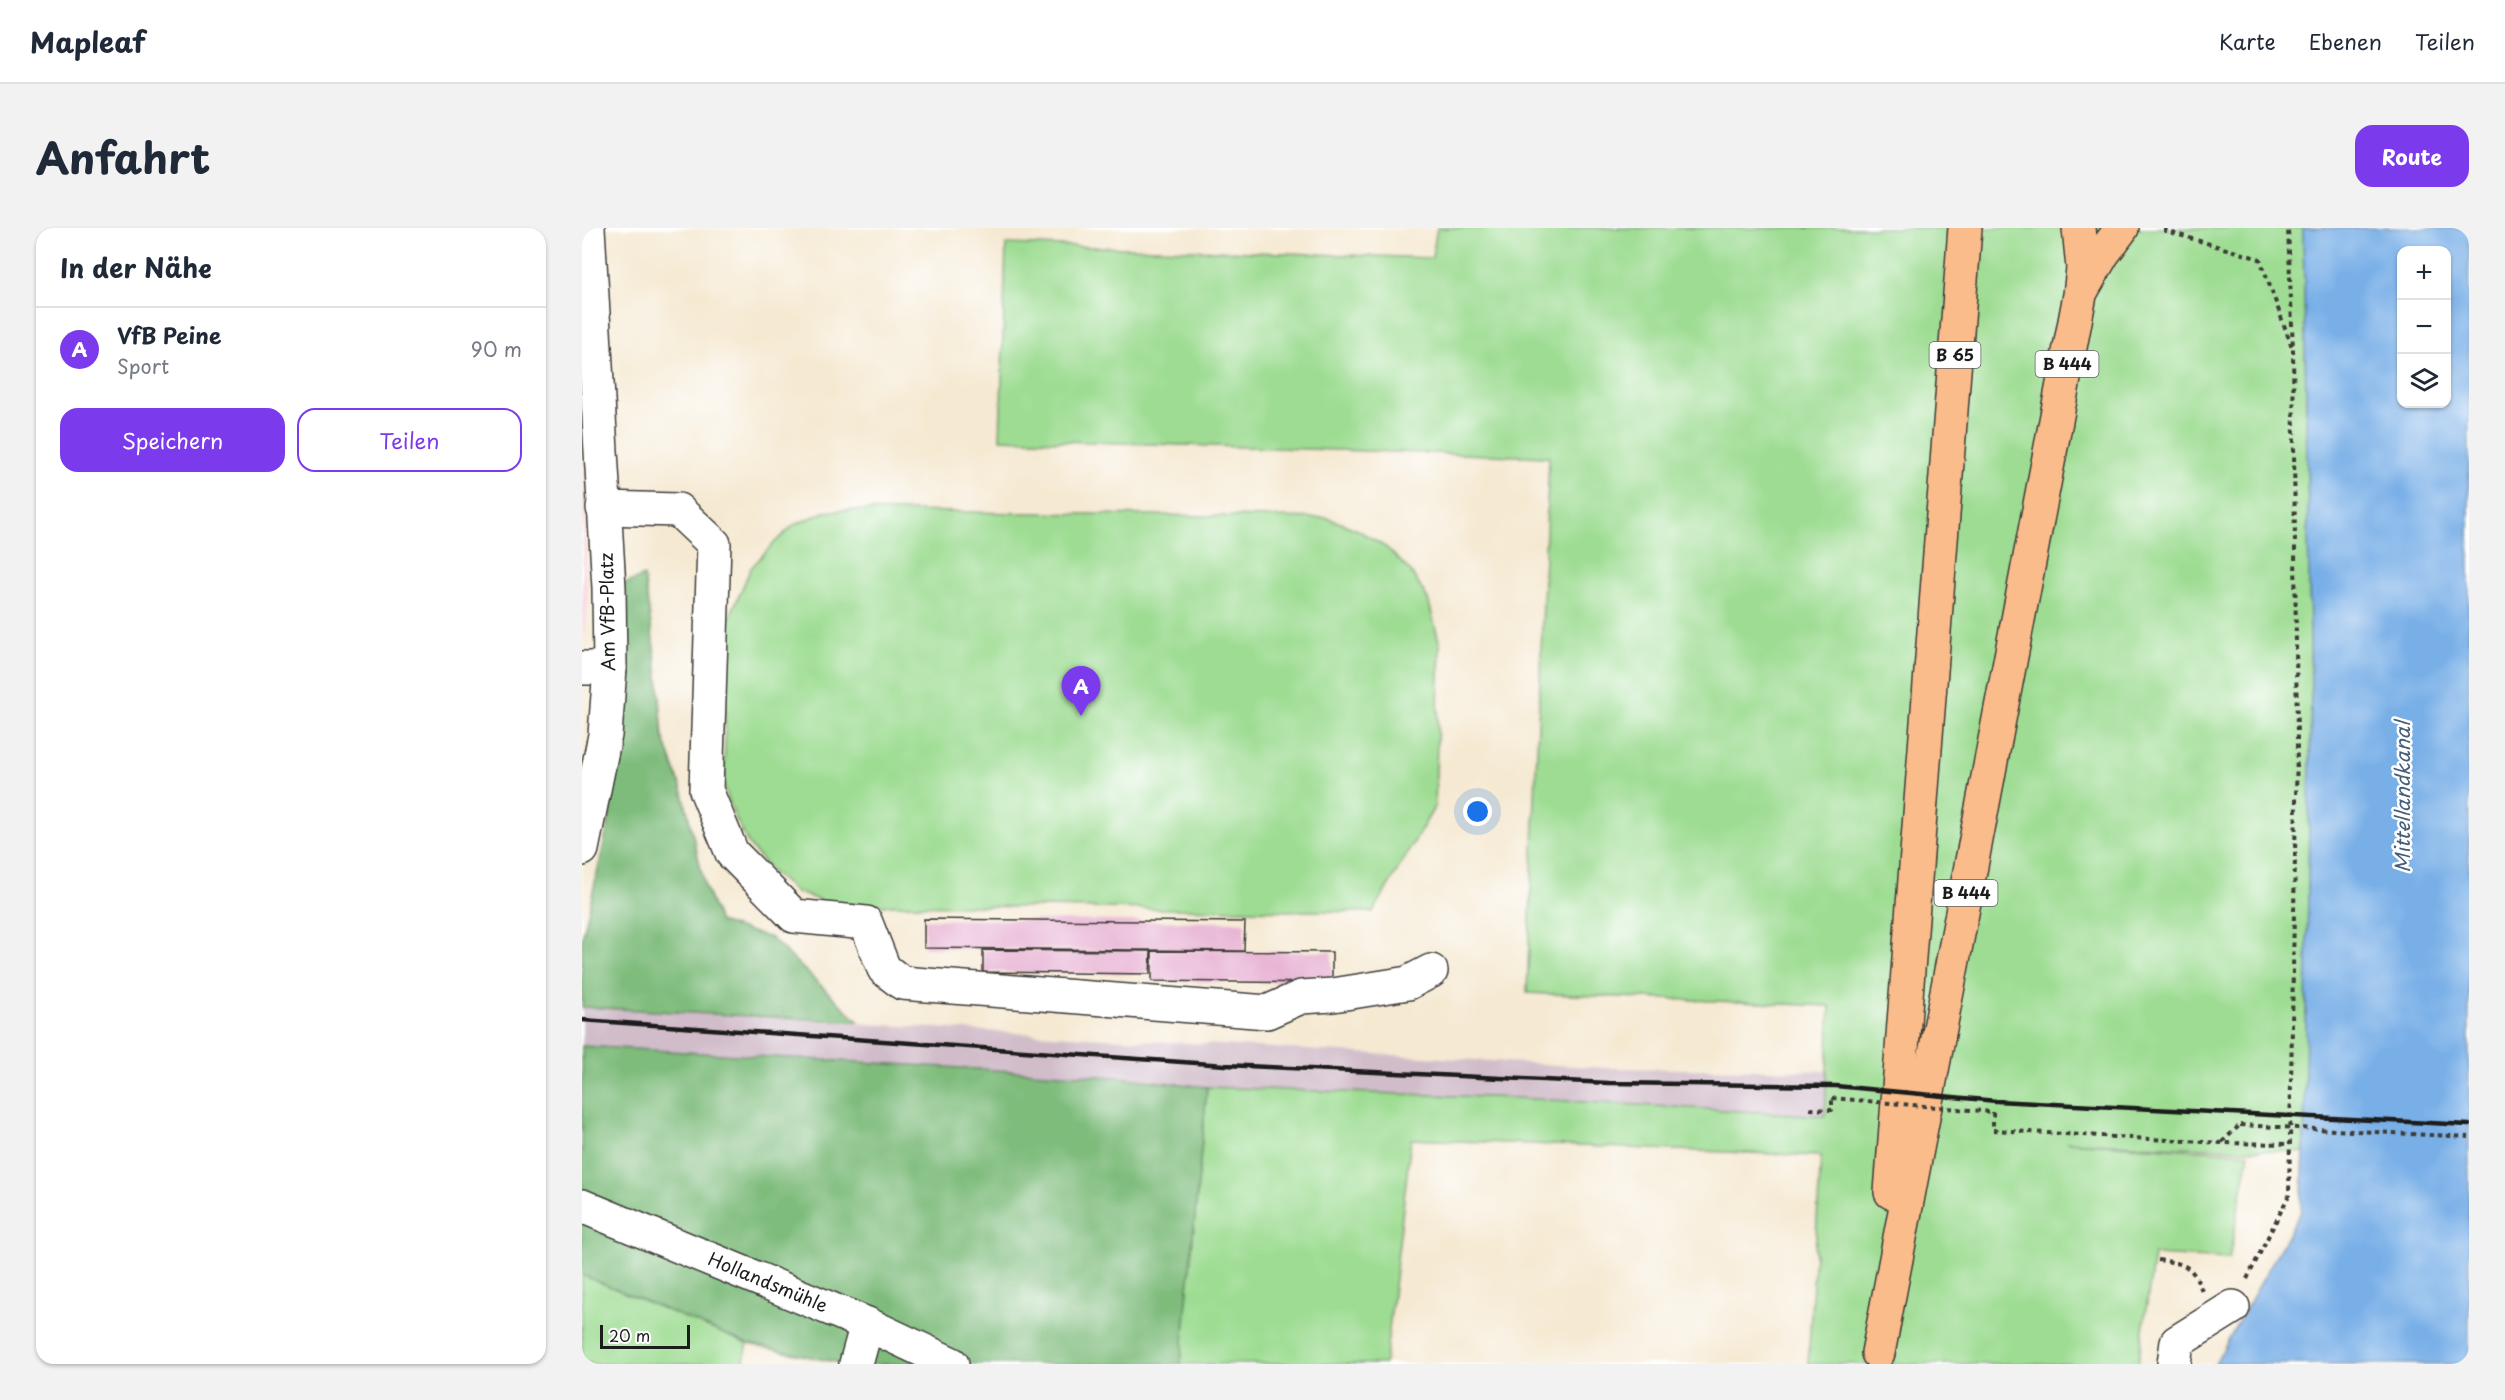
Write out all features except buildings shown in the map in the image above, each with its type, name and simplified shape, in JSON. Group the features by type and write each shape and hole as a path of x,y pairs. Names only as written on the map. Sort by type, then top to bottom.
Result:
{"main road":[{"name":"B 65","path":"1878,1358 1965,228"},
{"path":"2079,228 2083,268 2080,295"},
{"path":"2080,295 2102,255 2122,228"},
{"name":"B 444","path":"1878,1358 2080,295"}],"street":[{"name":"Am VfB-Platz","path":"582,849 605,735 596,668 609,588 588,228"},
{"path":"603,508 678,510 714,544 706,790 732,853 794,916 866,923 884,969 902,984 1267,1012 1301,997 1333,995 1408,983 1431,970"},
{"name":"Hollandsmühle","path":"582,1206 867,1324 952,1364"},
{"path":"2174,1364 2177,1342 2223,1314"},
{"path":"856,1364 867,1324"}],"path":[{"path":"2165,228 2166,231 2260,259 2293,350"},
{"path":"2158,1260 2183,1263 2195,1274 2223,1314 2289,1195 2297,742 2293,350 2288,228"},
{"path":"1810,1109 1832,1110 1832,1098 1993,1112 1993,1130 2222,1143 2289,1144"},
{"path":"2222,1143 2240,1125 2469,1137"}],"shaded area":[{"path":"582,428 588,605 582,643"},
{"path":"582,1007 1609,1068 1827,1071 1825,1116 1516,1098 1207,1087 1116,1077 582,1046"}],"green space":[{"path":"1437,228 2303,228 2311,693 2304,1152 2066,1142 2249,1153 2229,1259 2154,1255 2138,1364 1808,1364 1821,1156 1411,1139 1385,1364 1181,1364 1207,1087 1516,1098 1825,1116 1830,1006 1527,993 1549,457 1000,439 1006,244 1432,258"},
{"path":"845,510 1328,518 1358,530 1387,548 1411,572 1428,599 1440,645 1435,806 1373,912 830,904 796,892 772,872 749,845 734,815 724,786 727,623 751,568 772,545 794,525 824,512"},
{"path":"644,576 658,674 663,736 683,793 705,886 719,922 771,938 859,1022 582,1007 582,939 609,821 619,735 622,585"},
{"path":"582,1046 1116,1077 1207,1087 1181,1364 844,1364 748,1344 582,1275"},
{"path":"582,1275 748,1344 743,1364 582,1364"}],"water":[{"name":"Mittellandkanal","path":"2303,228 2469,228 2469,1364 2215,1364 2301,1211 2304,1152 2311,693"}],"railway":[{"path":"582,1020 1225,1065 1609,1083 1836,1086 1996,1101 2469,1125"}],"place":[{"name":"VfB Peine","path":"1081,716"}]}
